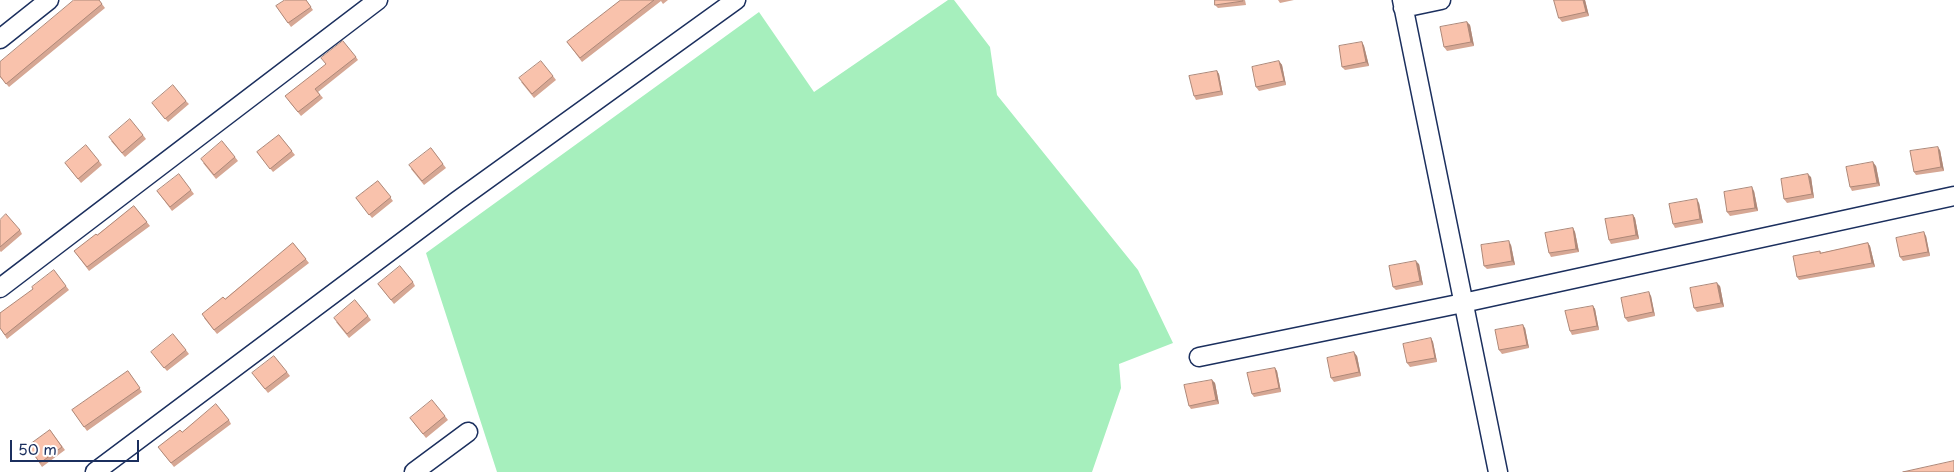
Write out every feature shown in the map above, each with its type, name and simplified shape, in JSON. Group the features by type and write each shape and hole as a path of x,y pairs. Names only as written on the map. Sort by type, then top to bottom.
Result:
{"street":[{"path":"0,39 49,0"},
{"path":"0,288 378,0"},
{"path":"95,472 457,201 736,0"},
{"path":"1442,0 1402,4 1498,472"},
{"path":"1199,357 1464,303 1954,196"},
{"path":"414,472 468,432"}],"green space":[{"path":"948,0 954,0 990,47 997,95 1138,270 1173,343 1119,364 1121,388 1092,472 497,472 426,253 759,12 814,92"}],"building":[{"path":"74,0 99,0 102,4 6,84 0,76 0,62"},
{"path":"285,0 306,0 311,7 288,23 276,6"},
{"path":"621,0 654,0 580,58 567,42"},
{"path":"1215,0 1243,0 1243,1 1215,5"},
{"path":"1554,0 1583,0 1586,12 1559,18"},
{"path":"1467,22 1471,42 1444,47 1440,27"},
{"path":"343,41 356,57 315,89 320,95 298,112 285,96 326,64 321,58"},
{"path":"1362,42 1366,62 1342,67 1339,46"},
{"path":"541,61 553,76 532,94 519,78"},
{"path":"1279,61 1284,81 1256,87 1252,67"},
{"path":"1217,71 1221,91 1194,96 1189,76"},
{"path":"173,85 186,101 165,119 152,103"},
{"path":"130,119 143,135 122,153 109,137"},
{"path":"279,135 292,151 270,169 257,152"},
{"path":"222,141 235,157 214,175 201,159"},
{"path":"86,145 99,161 78,179 65,163"},
{"path":"1938,147 1941,167 1914,172 1910,151"},
{"path":"431,148 443,164 422,181 409,165"},
{"path":"1873,162 1877,183 1850,187 1846,167"},
{"path":"179,174 191,190 170,207 157,191"},
{"path":"1808,174 1812,194 1784,199 1781,179"},
{"path":"378,181 391,197 369,215 356,198"},
{"path":"1752,187 1755,208 1727,212 1724,192"},
{"path":"1697,199 1700,219 1673,224 1669,204"},
{"path":"134,206 147,222 87,267 74,251"},
{"path":"6,214 20,230 0,247 0,220"},
{"path":"1633,215 1636,235 1609,240 1605,219"},
{"path":"1573,228 1576,249 1549,253 1545,233"},
{"path":"1924,232 1928,252 1900,257 1896,238"},
{"path":"1509,241 1512,261 1484,266 1481,245"},
{"path":"293,243 306,259 214,330 202,314 223,297 225,299"},
{"path":"1868,243 1872,263 1797,277 1793,256 1820,251 1820,253"},
{"path":"1416,261 1420,281 1393,287 1389,266"},
{"path":"400,266 413,282 391,300 378,284"},
{"path":"54,270 66,286 5,335 0,328 0,313 33,289 32,287"},
{"path":"1717,283 1721,303 1694,308 1690,288"},
{"path":"1649,292 1653,312 1625,318 1621,298"},
{"path":"355,300 368,316 347,334 334,318"},
{"path":"1593,306 1597,326 1570,331 1565,311"},
{"path":"1523,325 1527,345 1499,350 1495,330"},
{"path":"173,334 186,350 164,368 151,352"},
{"path":"1431,338 1435,358 1407,363 1403,344"},
{"path":"1354,352 1359,372 1331,378 1327,358"},
{"path":"274,356 287,372 265,389 252,373"},
{"path":"1275,368 1279,388 1252,394 1247,373"},
{"path":"128,371 140,388 84,427 72,410"},
{"path":"1212,380 1216,400 1189,406 1184,385"},
{"path":"432,400 445,416 423,434 410,418"},
{"path":"216,404 229,420 171,463 158,447 180,430 182,432"},
{"path":"50,430 62,447 40,463 28,446"},
{"path":"1954,461 1954,472 1903,472"}]}
